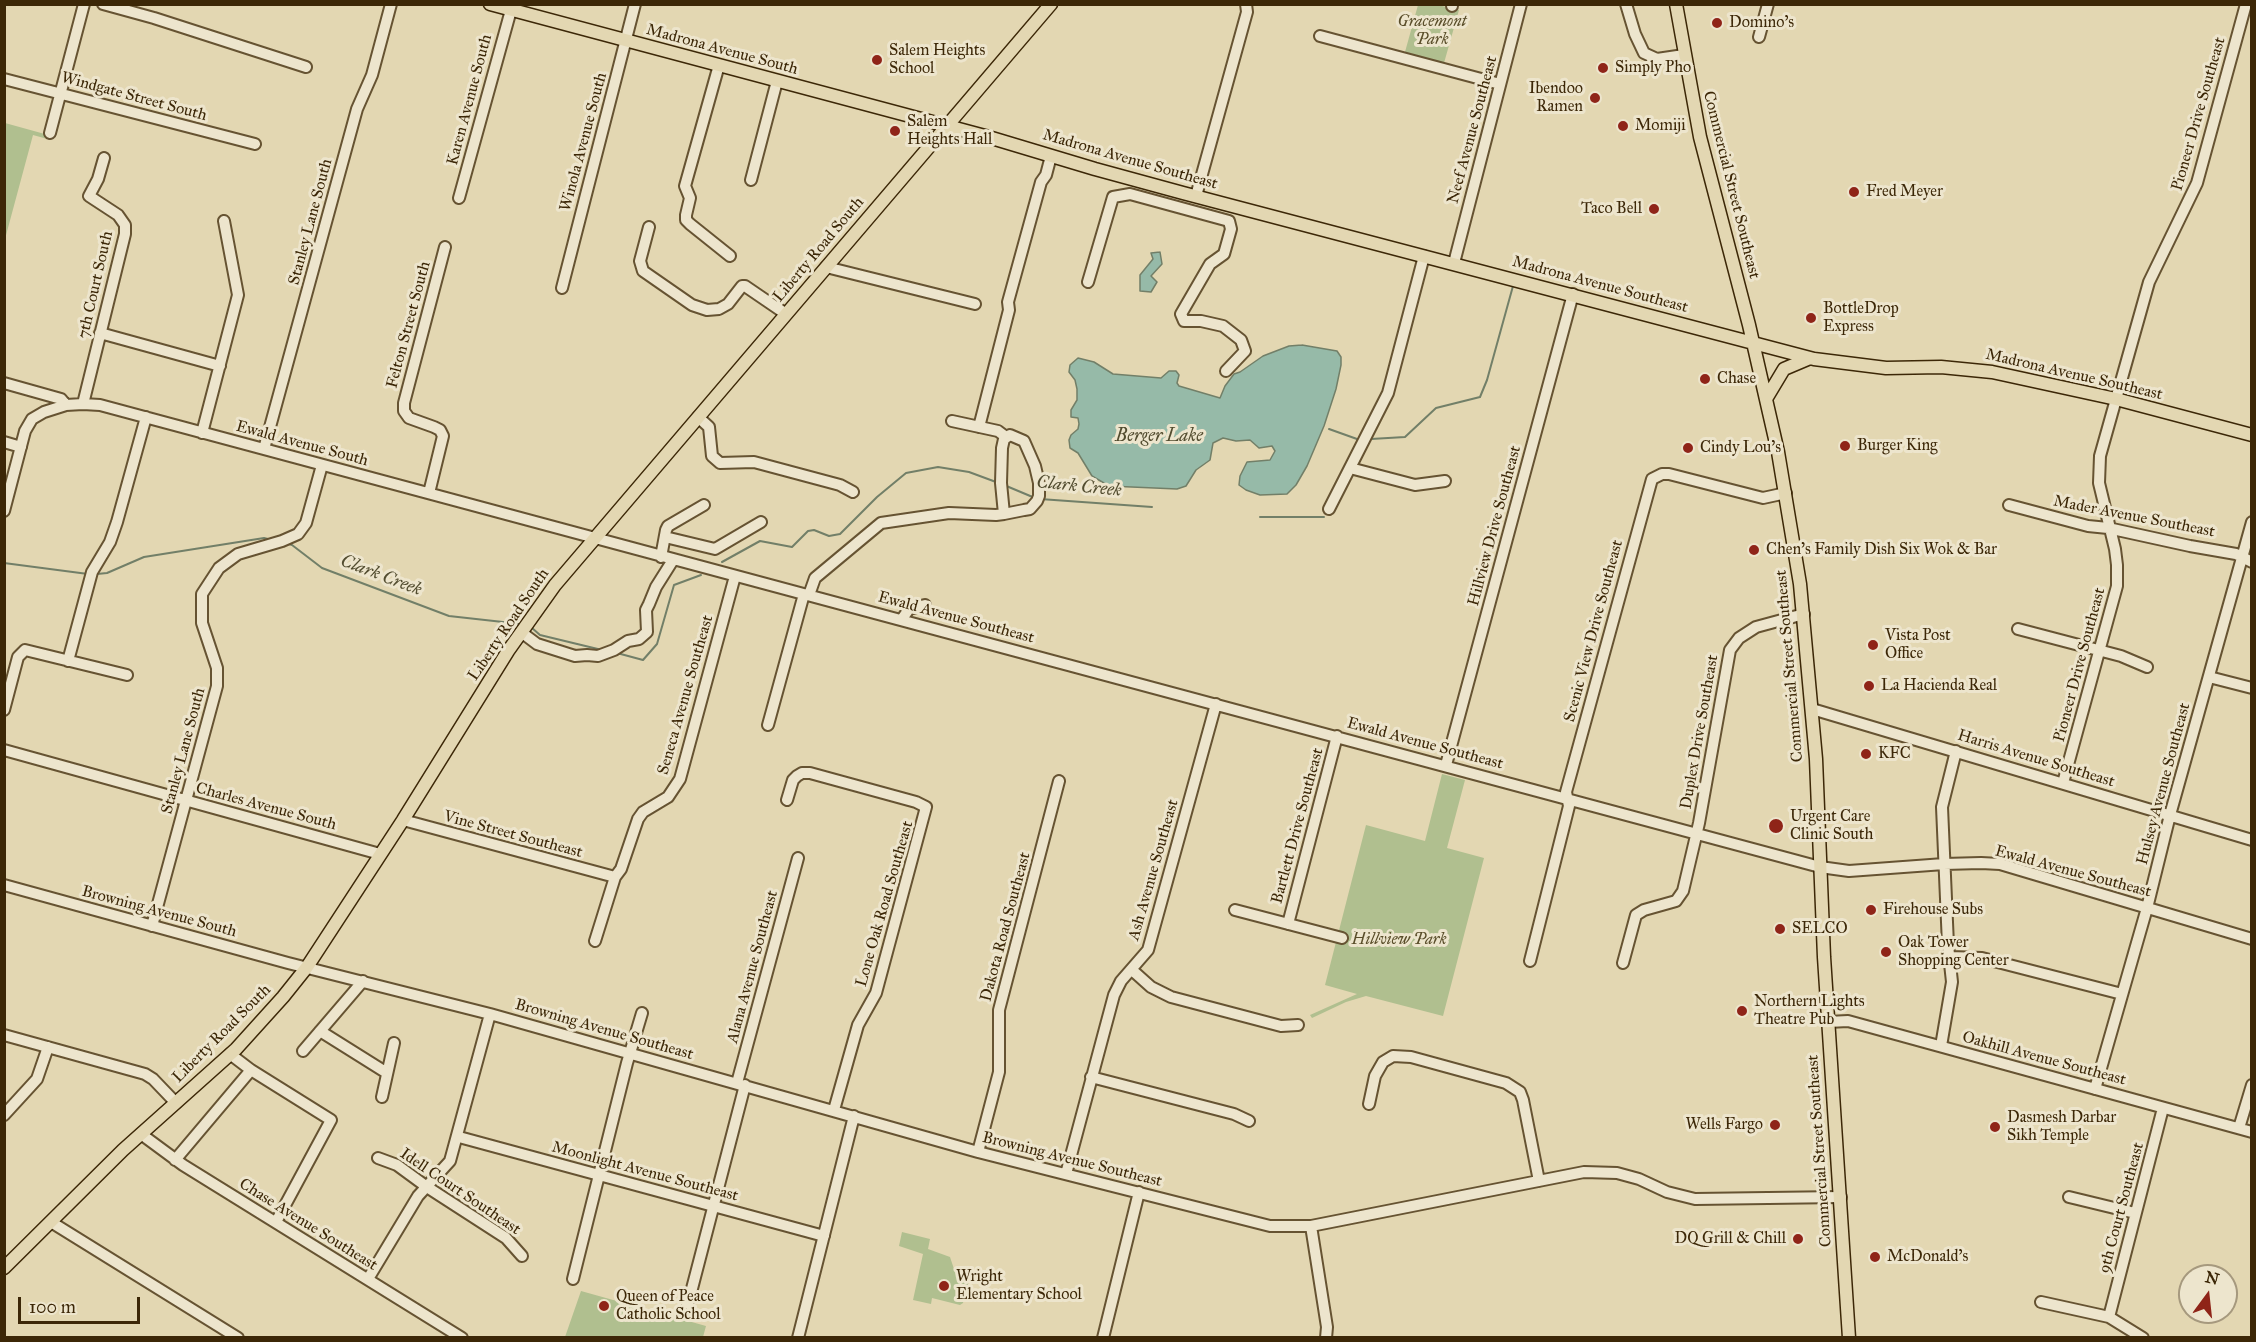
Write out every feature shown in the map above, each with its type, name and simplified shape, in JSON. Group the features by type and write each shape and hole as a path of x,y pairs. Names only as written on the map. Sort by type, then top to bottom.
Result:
{"main road":[{"name":"Madrona Avenue South","path":"490,4 946,126"},
{"name":"Liberty Road South","path":"4,1268 141,1134 262,1022 307,967 403,820 520,632 555,585 1051,4"},
{"name":"Commercial Street Southeast","path":"1676,4 1700,137 1753,343 1786,493 1804,614 1812,709 1828,1022 1841,1197 1848,1338"},
{"name":"Madrona Avenue Southeast","path":"946,126 1183,193 1810,358 1850,365 1886,368 1941,367 2020,377 2116,399 2252,435"},
{"path":"1766,399 1784,369 1810,358"}],"street":[{"path":"50,133 84,4"},
{"path":"103,4 154,18 306,68"},
{"name":"Stanley Lane South","path":"264,449 357,109 372,75 391,4"},
{"name":"Winola Avenue South","path":"561,288 635,4"},
{"name":"Neef Avenue Southeast","path":"1454,263 1521,4"},
{"path":"1626,4 1635,34 1644,53 1657,59 1684,55"},
{"path":"1759,37 1768,4"},
{"name":"Pioneer Drive Southeast","path":"2063,783 2118,576 2115,549 2099,470 2100,456 2149,282 2197,183 2246,4"},
{"path":"1196,196 1247,8 1258,5"},
{"name":"Karen Avenue South","path":"459,198 511,10"},
{"path":"1320,36 1500,84"},
{"path":"719,65 685,186 690,198 686,220 730,256"},
{"name":"Windgate Street South","path":"4,79 255,144"},
{"path":"751,180 777,81"},
{"path":"979,427 1009,310 1014,304 1047,183 1046,175 1051,156"},
{"name":"7th Court South","path":"83,404 125,234 125,225 118,215 89,196 98,179 104,158"},
{"path":"1179,208 1183,193"},
{"path":"1088,282 1113,197 1130,194 1227,220 1232,225 1224,254 1210,264 1181,314 1184,321 1202,321 1223,326 1241,340 1245,351 1226,371"},
{"path":"202,433 238,295 224,221"},
{"path":"649,227 640,261 643,271 692,305 707,310 719,309 728,304 742,286 745,286 786,314"},
{"name":"Felton Street South","path":"429,493 443,435 434,427 410,418 404,411 404,403 446,247"},
{"path":"1329,508 1388,393 1424,256"},
{"path":"826,267 975,304"},
{"name":"Hillview Drive Southeast","path":"1446,765 1572,294"},
{"path":"100,333 220,366"},
{"name":"Ewald Avenue South","path":"4,383 62,399 66,405 100,405 594,538"},
{"path":"4,511 25,432 32,419 44,412 66,405"},
{"path":"68,661 92,572 110,542 117,522 146,417"},
{"path":"698,417 709,427 712,456 720,463 754,462 840,485 853,492"},
{"path":"768,725 806,595 815,578 879,525 886,522 949,513 987,516 1004,514 1030,509 1037,501 1039,489 1035,466 1028,446 1020,438 952,422"},
{"path":"1004,514 1001,483 1002,448 1006,436"},
{"path":"4,442 21,447"},
{"name":"Stanley Lane South","path":"152,926 217,686 217,668 202,623 202,594 219,568 238,554 298,534 306,523 322,465"},
{"path":"1350,468 1416,486 1445,482"},
{"name":"Scenic View Drive Southeast","path":"1530,962 1569,806 1566,792 1649,486 1657,476 1669,474 1763,498 1786,493"},
{"name":"Mader Avenue Southeast","path":"2009,505 2088,526 2221,550 2247,560"},
{"path":"661,557 668,526 704,506"},
{"path":"665,537 715,549 761,522"},
{"name":"Hulsey Avenue Southeast","path":"2095,1089 2147,908 2170,815 2209,677 2247,560 2252,522"},
{"name":"Ewald Avenue Southeast","path":"594,538 1820,867 1849,871 1944,864 2000,864 2252,939"},
{"path":"520,632 537,644 575,656 598,656 628,641 639,639 647,632 646,610 656,587 674,560"},
{"name":"Seneca Avenue Southeast","path":"595,941 615,877 621,869 640,815 668,797 680,779 735,576"},
{"path":"902,619 909,609 925,605"},
{"name":"Duplex Drive Southeast","path":"1623,963 1636,915 1644,910 1669,905 1680,897 1697,833 1730,650 1739,638 1756,627 1804,614"},
{"path":"2018,629 2100,650 2147,667"},
{"path":"4,710 18,657 22,651 30,650 127,675"},
{"path":"2209,677 2252,688"},
{"name":"Ash Avenue Southeast","path":"1066,1174 1114,995 1121,981 1148,950 1216,704"},
{"name":"Harris Avenue Southeast","path":"1812,709 2252,840"},
{"name":"Bartlett Drive Southeast","path":"1288,924 1337,736"},
{"name":"Charles Avenue South","path":"4,750 380,854"},
{"path":"1941,1046 1952,982 1942,807 1945,786 1956,751"},
{"name":"Lone Oak Road Southeast","path":"787,800 797,776 810,773 916,802 926,807 876,993 858,1025 834,1110"},
{"name":"Dakota Road Southeast","path":"978,1152 999,1072 999,1010 1059,782"},
{"name":"Vine Street Southeast","path":"403,820 615,877"},
{"name":"Alana Avenue Southeast","path":"688,1304 714,1207 741,1084 798,858"},
{"name":"Browning Avenue South","path":"4,885 307,967"},
{"path":"1235,910 1342,938"},
{"path":"1950,957 1982,958 2122,994"},
{"name":"Browning Avenue Southeast","path":"307,967 490,1014 978,1152 1270,1227 1311,1226 1584,1172 1617,1173 1639,1179 1667,1192 1695,1199 1841,1197"},
{"path":"1132,970 1151,987 1171,997 1281,1026 1298,1025"},
{"path":"303,1051 363,981"},
{"path":"573,1279 642,1013"},
{"path":"368,1279 418,1196 450,1161 459,1137 490,1014"},
{"name":"Oakhill Avenue Southeast","path":"1828,1022 1848,1021 2252,1132"},
{"path":"320,1031 387,1073"},
{"path":"4,1035 145,1074 176,1102"},
{"path":"382,1097 394,1043"},
{"path":"4,1115 37,1079 48,1047"},
{"path":"230,1054 251,1070 331,1120 276,1222"},
{"path":"1369,1104 1375,1076 1383,1062 1393,1056 1411,1057 1506,1083 1520,1092 1523,1100 1539,1181"},
{"path":"175,1160 251,1070"},
{"path":"1091,1077 1234,1114 1249,1120"},
{"path":"2240,1128 2252,1085"},
{"name":"9th Court Southeast","path":"2109,1317 2163,1108"},
{"path":"798,1338 854,1116"},
{"name":"Chase Avenue Southeast","path":"141,1134 175,1160 462,1338"},
{"name":"Moonlight Avenue Southeast","path":"459,1137 824,1236"},
{"name":"Idell Court Southeast","path":"378,1158 397,1165 506,1238 522,1256"},
{"path":"1103,1338 1139,1192"},
{"path":"2070,1197 2135,1213"},
{"path":"51,1222 238,1338"},
{"path":"1311,1226 1327,1327 1326,1338"},
{"path":"2041,1302 2109,1317 2143,1338"}],"green space":[{"name":"Gracemont Park","path":"1418,5 1438,5 1459,10 1444,63 1405,52"},
{"path":"5,123 52,136 51,140 33,135 5,239"},
{"name":"Hillview Park","path":"1442,774 1465,780 1447,848 1484,858 1443,1016 1366,996 1346,1002 1312,1018 1310,1015 1357,994 1325,985 1366,825 1425,841"},
{"path":"902,1232 930,1239 928,1249 950,1257 954,1269 971,1273 963,1303 960,1305 932,1298 931,1304 913,1300 923,1254 899,1246"},
{"name":"Queen of Peace Catholic School","path":"581,1291 706,1326 703,1337 565,1337"}],"water":[{"path":"1160,252 1162,264 1151,276 1157,282 1151,292 1140,291 1140,275 1153,259 1151,253"},
{"name":"Berger Lake","path":"1302,345 1337,351 1341,357 1341,365 1324,426 1307,466 1296,485 1287,494 1260,495 1239,485 1240,476 1247,462 1270,460 1275,451 1272,446 1259,448 1250,440 1236,441 1223,438 1213,443 1210,460 1196,470 1186,486 1177,489 1109,486 1092,476 1078,453 1070,448 1069,440 1078,429 1079,424 1078,418 1071,417 1071,410 1077,400 1077,389 1075,380 1069,372 1070,365 1078,358 1094,362 1113,374 1161,378 1169,371 1176,371 1179,375 1177,383 1179,386 1220,398 1234,374 1263,356 1289,346"}],"waterway":[{"name":"Clark Creek","path":"1371,439 1405,437 1436,408 1480,397 1487,380 1513,286"},
{"name":"Clark Creek","path":"1329,429 1357,439"},
{"name":"Clark Creek","path":"722,562 760,541 792,547 808,531 814,530 829,536 840,534 877,497 906,473 938,467 969,472 996,482"},
{"name":"Clark Creek","path":"1004,485 1035,498"},
{"name":"Clark Creek","path":"1040,499 1152,507"},
{"path":"1260,517 1324,517"},
{"name":"Clark Creek","path":"97,574 107,573 144,557 264,538 272,540"},
{"name":"Clark Creek","path":"286,543 322,568 449,616 521,624"},
{"name":"Clark Creek","path":"4,563 88,574"},
{"name":"Clark Creek","path":"617,653 643,660 657,644 674,585 701,575"},
{"name":"Clark Creek","path":"532,628 540,635 602,650"}],"place":[{"name":"Domino's","path":"1717,23"},
{"name":"Salem Heights School","path":"877,60"},
{"name":"Simply Pho","path":"1603,68"},
{"name":"Ibendoo Ramen","path":"1595,98"},
{"name":"Momiji","path":"1623,126"},
{"name":"Salem Heights Hall","path":"895,131"},
{"name":"Fred Meyer","path":"1854,192"},
{"name":"Taco Bell","path":"1654,209"},
{"name":"BottleDrop Express","path":"1811,318"},
{"name":"Chase","path":"1705,379"},
{"name":"Burger King","path":"1845,446"},
{"name":"Cindy Lou's","path":"1688,448"},
{"name":"Chen’s Family Dish Six Wok & Bar","path":"1754,550"},
{"name":"Vista Post Office","path":"1873,645"},
{"name":"La Hacienda Real","path":"1869,686"},
{"name":"KFC","path":"1866,754"},
{"name":"Urgent Care Clinic South","path":"1776,826"},
{"name":"Firehouse Subs","path":"1871,910"},
{"name":"SELCO","path":"1780,929"},
{"name":"Oak Tower Shopping Center","path":"1886,952"},
{"name":"Northern Lights Theatre Pub","path":"1742,1011"},
{"name":"Wells Fargo","path":"1775,1125"},
{"name":"Dasmesh Darbar Sikh Temple","path":"1995,1127"},
{"name":"DQ Grill & Chill","path":"1798,1239"},
{"name":"McDonald's","path":"1875,1257"},
{"name":"Wright Elementary School","path":"944,1286"},
{"name":"Queen of Peace Catholic School","path":"604,1306"}]}
